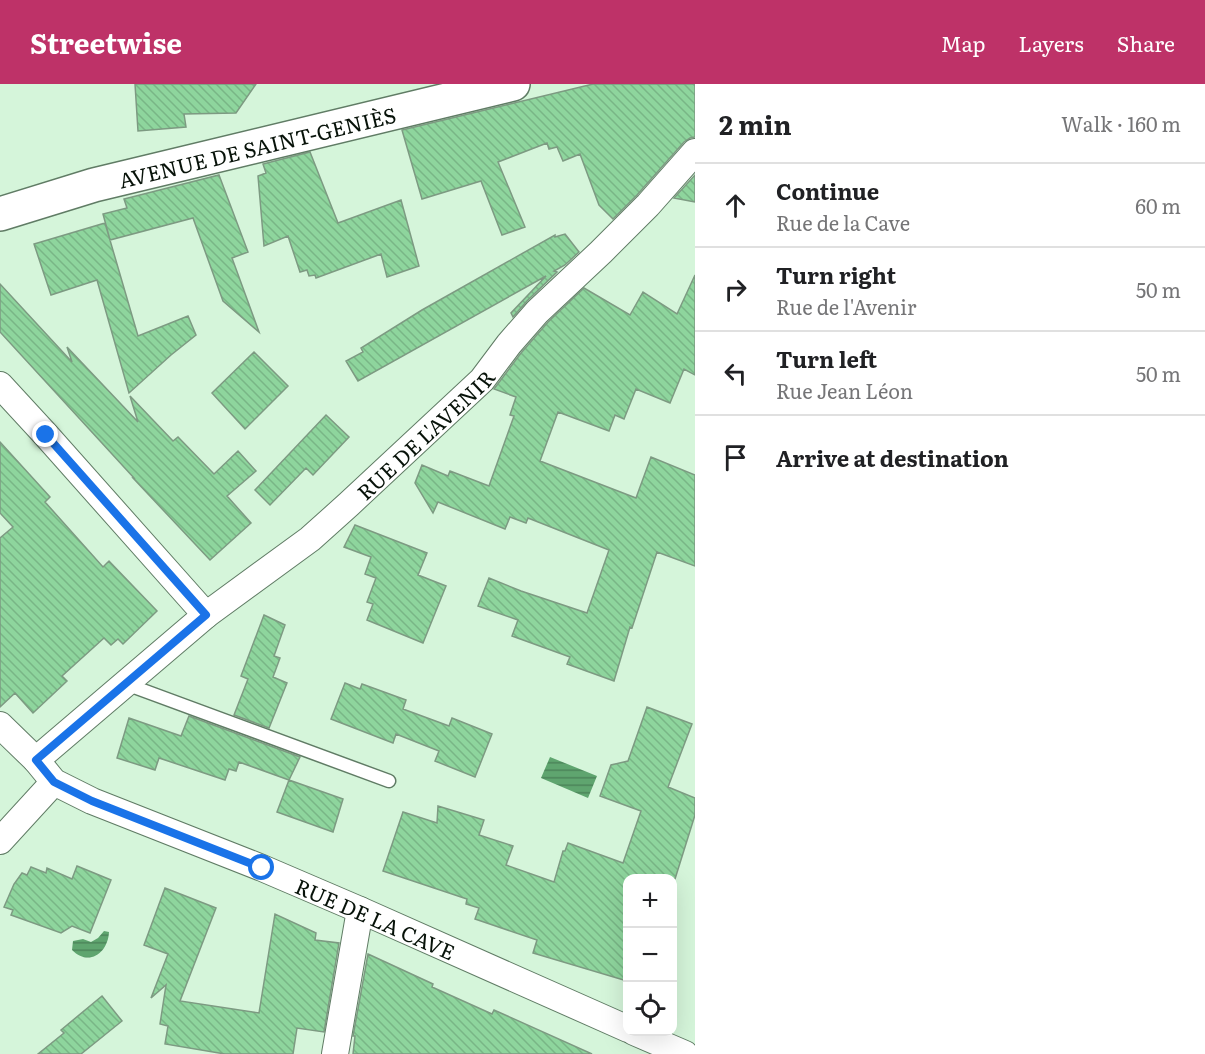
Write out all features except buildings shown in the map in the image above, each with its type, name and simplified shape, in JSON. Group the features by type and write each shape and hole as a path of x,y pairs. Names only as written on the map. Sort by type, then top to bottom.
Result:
{"street":[{"name":"AVENUE DE SAINT-GENIÈS","path":"0,214 94,185 513,84"},
{"name":"RUE DE L'AVENIR","path":"36,760 206,615 310,539 482,380 537,312 648,205 695,152"},
{"path":"0,385 206,615"},
{"path":"0,725 36,760 54,782 0,841"},
{"name":"RUE DE LA CAVE","path":"54,782 92,801 262,868 360,910 623,1027"},
{"path":"335,1054 360,910"},
{"path":"643,1036 685,1054"}],"lane":[{"path":"125,683 389,781"}],"shaded area":[{"path":"550,757 597,776 588,798 541,778"},
{"path":"104,931 109,932 108,940 97,955 85,957 72,950 73,941 83,939 91,942"}],"route":[{"path":"46,435 206,615 36,760 54,782 92,801 262,868"}]}
